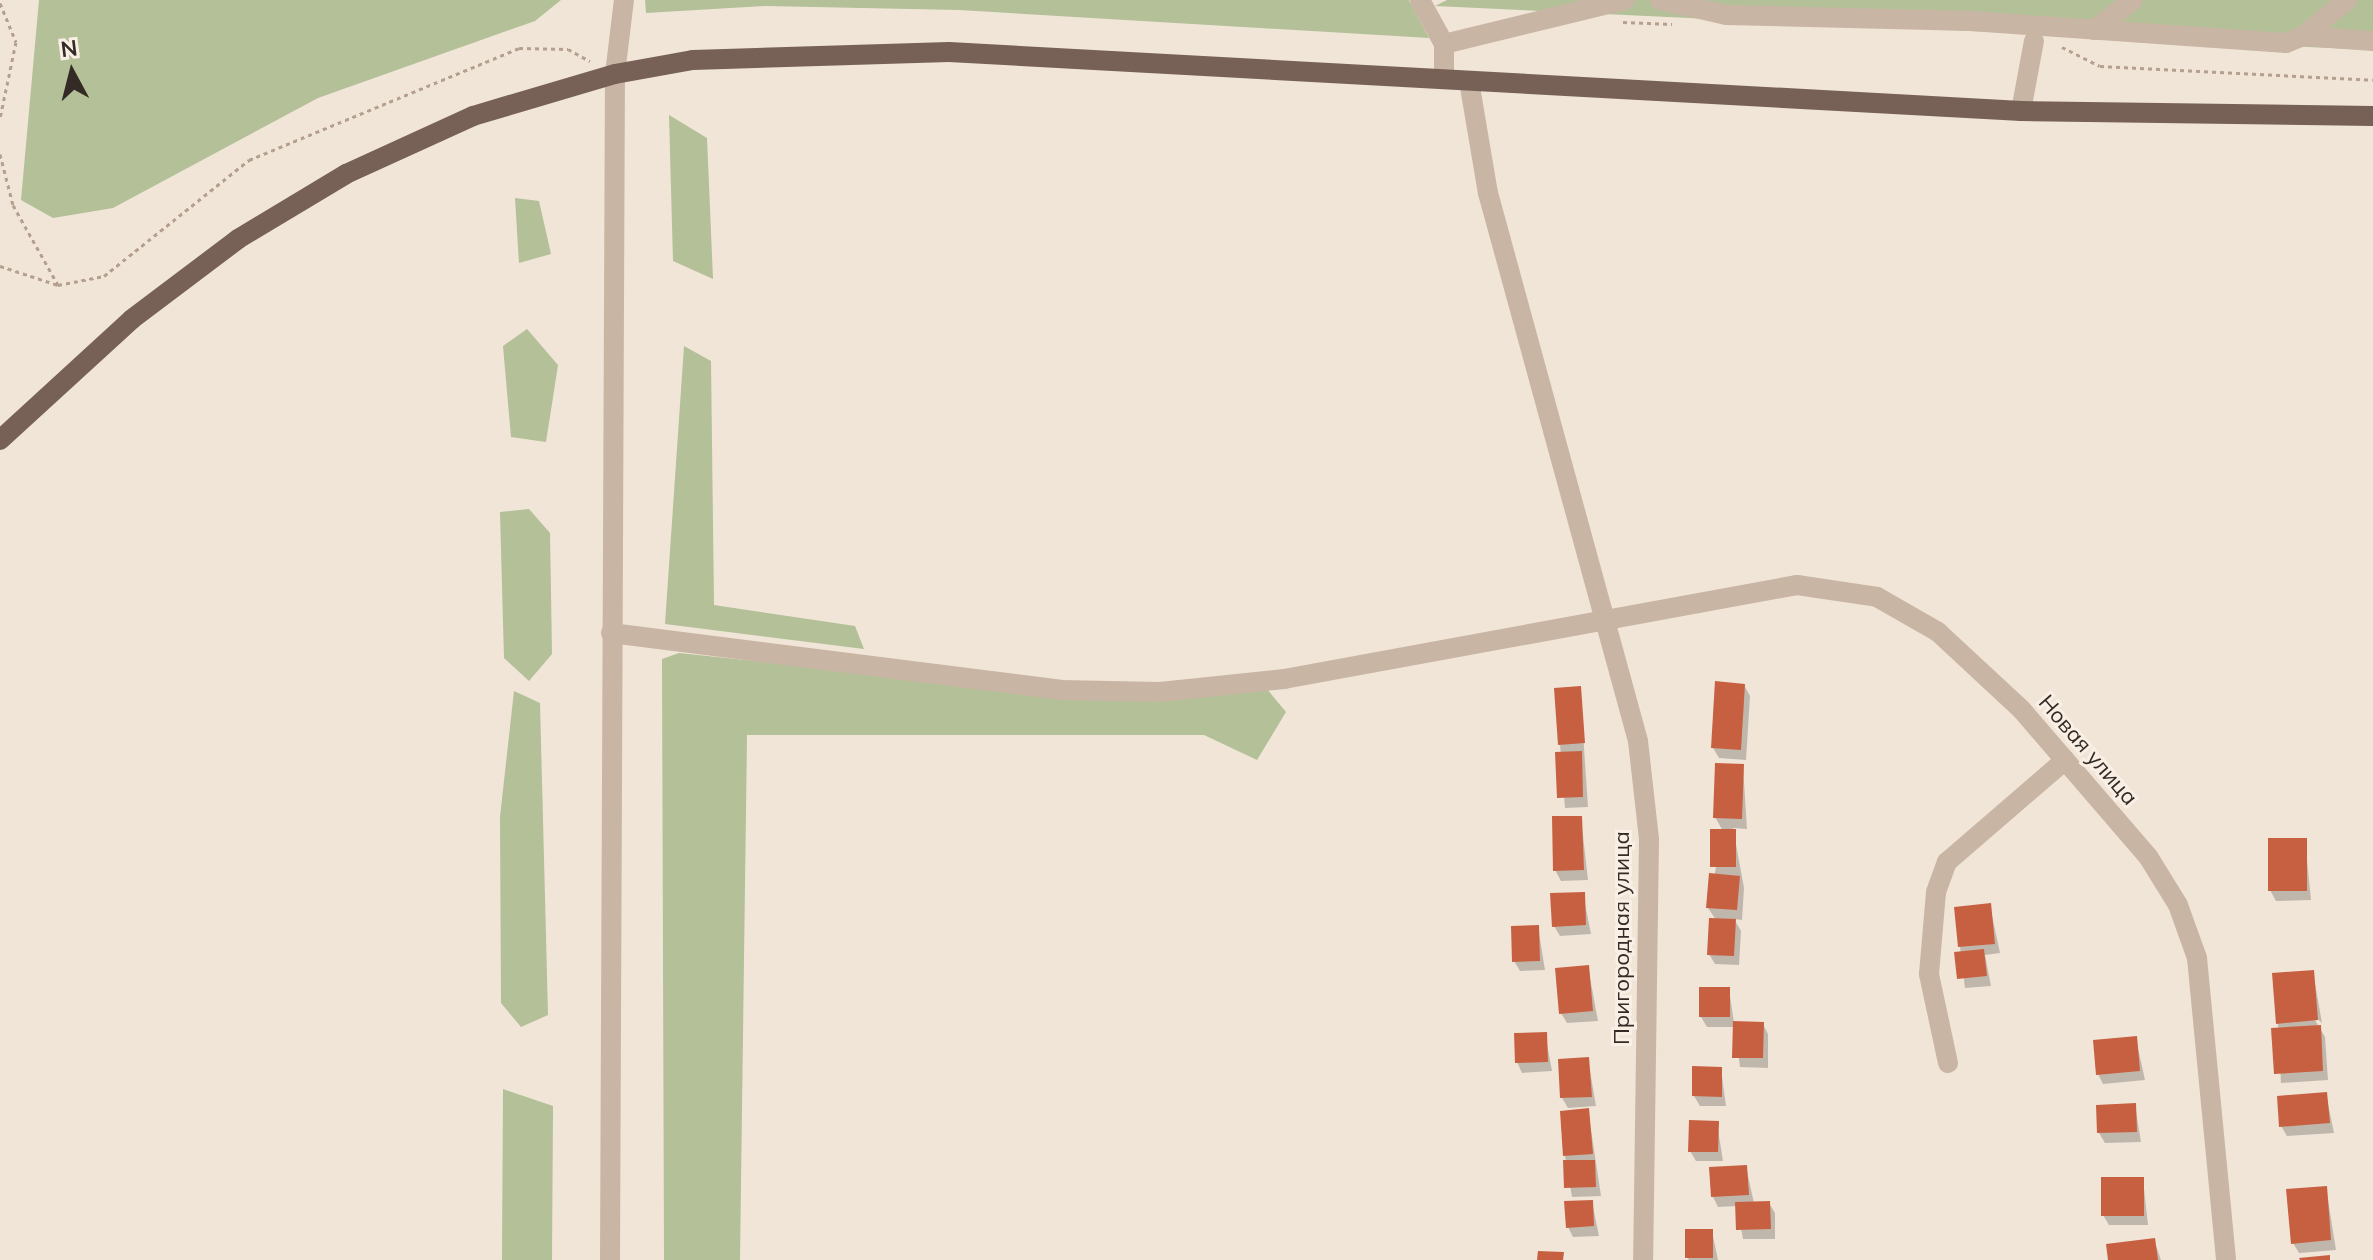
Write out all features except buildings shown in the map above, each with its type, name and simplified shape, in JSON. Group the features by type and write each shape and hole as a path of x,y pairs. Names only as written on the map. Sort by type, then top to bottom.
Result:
{"main road":[{"path":"0,440 132,319 299,201 432,133 615,74 761,54 853,50 2021,111 2373,116"}],"street":[{"path":"610,1260 615,74 624,0"},
{"path":"1420,0 1444,44 1444,79"},
{"path":"1444,44 1625,0"},
{"path":"1660,0 1726,15 1971,21 2286,43 2303,36 2347,0"},
{"path":"1726,15 1744,0"},
{"path":"1971,21 1972,0"},
{"path":"2094,30 2133,0"},
{"path":"2303,36 2373,41"},
{"path":"2021,111 2034,41"},
{"name":"Пригородная улица","path":"1469,81 1488,193 1638,741 1649,839 1643,1260"},
{"name":"Новая улица","path":"611,633 1060,690 1160,692 1284,679 1797,585 1877,597 1938,632 2065,760 2149,858 2178,905 2197,958 2226,1260"},
{"path":"1948,1063 1929,974 1936,892 1947,862 2065,760"}],"path":[{"path":"0,3 16,42 0,118"},
{"path":"1607,21 1686,25"},
{"path":"2034,41 2100,66 2373,80"},
{"path":"0,266 58,285 104,276 249,160 519,48 568,49 615,74"},
{"path":"0,154 13,205 58,285"}],"green space":[{"path":"39,0 561,0 535,21 318,98 113,208 53,218 21,200"},
{"path":"645,0 1409,0 1429,38 959,10 766,6 646,13"},
{"path":"1447,0 2373,0 2373,50 1435,6"},
{"path":"669,115 707,138 713,279 673,261"},
{"path":"515,198 539,201 551,254 519,263"},
{"path":"527,329 558,365 546,442 511,437 503,346"},
{"path":"684,346 711,361 714,605 855,626 864,649 665,624"},
{"path":"529,509 550,533 552,654 529,681 504,658 500,512"},
{"path":"679,653 1106,698 1267,689 1286,712 1257,760 1204,735 747,735 740,1260 664,1260 662,659"},
{"path":"514,691 540,703 548,1015 521,1027 501,1003 500,817"},
{"path":"503,1089 553,1106 552,1260 502,1260"}]}
